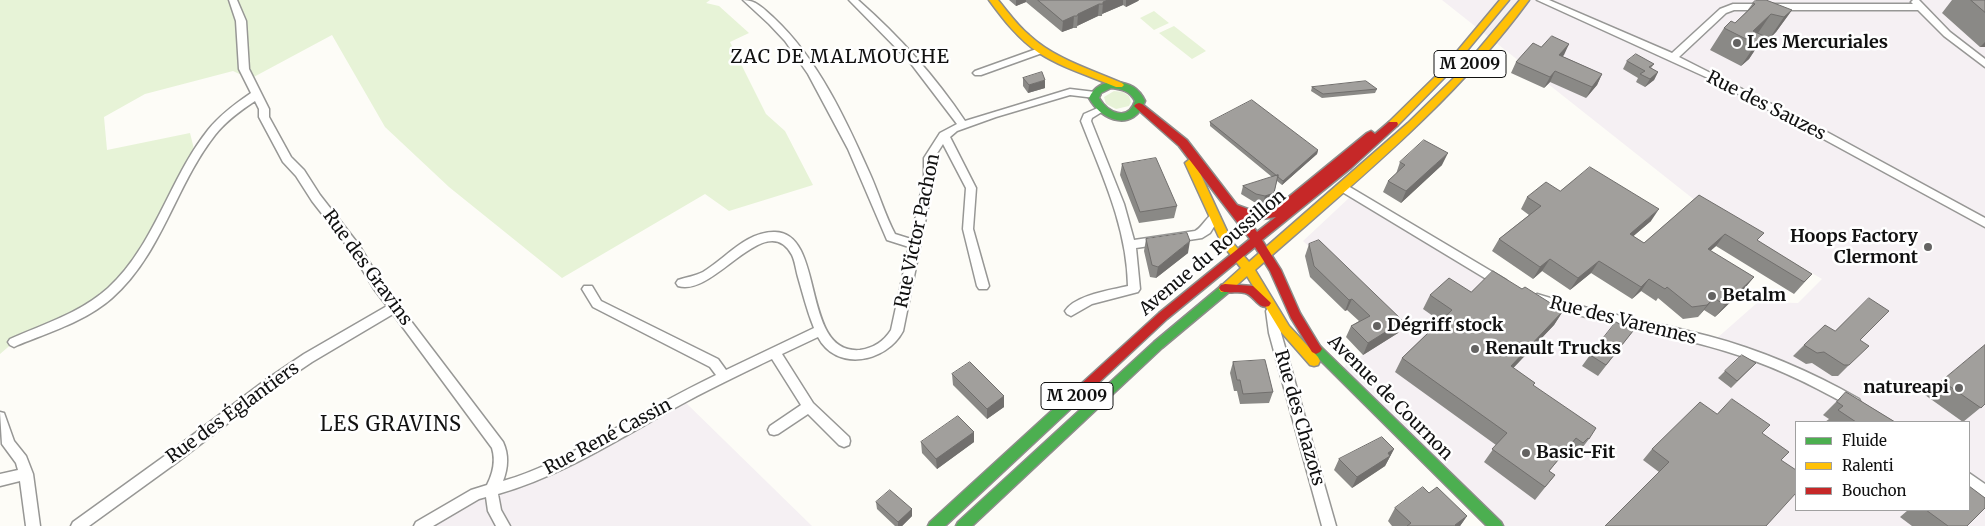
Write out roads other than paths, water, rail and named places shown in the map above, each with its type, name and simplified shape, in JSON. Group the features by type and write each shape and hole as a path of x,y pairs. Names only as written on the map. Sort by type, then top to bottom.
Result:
{"main road":[{"name":"Avenue du Roussillon","path":"935,526 1163,316 1236,255 1257,240 1287,209 1374,141 1397,120 1442,75 1504,0"},
{"name":"Avenue du Roussillon","path":"963,526 1151,352 1267,254 1391,145 1460,77 1525,0"},
{"path":"996,4 1022,33 1042,50 1077,68 1092,79 1097,93 1095,103 1100,110 1114,116 1129,114 1140,118 1183,150 1215,217 1236,255 1248,269 1272,309"},
{"path":"1077,68 1128,87 1136,93 1140,100 1139,106 1129,114"},
{"path":"1097,93 1106,86 1119,85"},
{"name":"Avenue de Cournon","path":"1139,106 1183,143 1257,240 1267,254 1300,326 1322,356 1496,526"},
{"path":"1227,203 1244,214 1253,217 1269,216 1287,209 1374,133 1397,120"},
{"path":"1225,288 1250,289 1272,309"},
{"name":"Avenue de Cournon","path":"1280,331 1300,348 1480,526"}],"street":[{"name":"Rue des Gravins","path":"233,0 240,21 244,69 264,108 264,117 287,159 300,173 316,198 355,248 378,286 498,446 502,455 501,465 499,476 491,491"},
{"path":"747,0 776,25 817,82 847,136 891,237 914,244"},
{"path":"853,0 903,49 942,94 963,125"},
{"name":"Rue des Sauzes","path":"1541,0 1672,58 1792,118 1985,223"},
{"path":"1672,58 1724,11 1733,7 1917,4 1953,39 1985,64"},
{"path":"978,73 1042,50"},
{"name":"Rue Victor Pachon","path":"821,330 832,346 845,354 855,355 877,351 892,340 898,331 928,178 929,158 944,135 963,125 1068,93 1097,93"},
{"path":"14,342 84,312 111,292 126,276 151,241 186,167 209,135 239,104 256,95"},
{"path":"1071,311 1089,300 1134,290 1135,274 1130,246 1118,205 1086,122 1088,116 1100,110"},
{"path":"944,135 971,188 968,229 983,286"},
{"path":"1343,187 1512,288"},
{"path":"1130,246 1198,235 1206,230 1215,217"},
{"path":"682,283 698,280 759,239 778,236 794,246 821,330"},
{"path":"588,289 597,304 714,363 724,377"},
{"name":"Rue des Varennes","path":"1529,295 1571,311 1708,341 1748,354 1832,391 1863,408"},
{"name":"Rue des Églantiers","path":"78,526 278,378 308,358 394,308"},
{"name":"Rue des Chazots","path":"1272,309 1280,331 1281,355 1329,526"},
{"path":"1280,331 1300,326"},
{"name":"Rue René Cassin","path":"421,526 476,494 523,481 578,455 681,398 821,330"},
{"path":"774,352 809,407 844,441"},
{"path":"774,430 809,407"},
{"path":"0,417 8,444 21,460 26,474 33,526"},
{"path":"0,480 26,474"},
{"path":"1970,480 1985,492"},
{"path":"491,491 495,511 503,526"}],"place":[{"name":"Les Mercuriales","path":"1737,43"},
{"name":"Hoops Factory Clermont","path":"1928,247"},
{"name":"Betalm","path":"1712,296"},
{"name":"Dégriff stock","path":"1377,326"},
{"name":"Renault Trucks","path":"1475,349"},
{"name":"natureapi","path":"1959,388"},
{"name":"Basic-Fit","path":"1526,453"}],"district":[{"name":"ZAC DE MALMOUCHE","path":"840,58"},
{"name":"LES GRAVINS","path":"391,425"}]}
